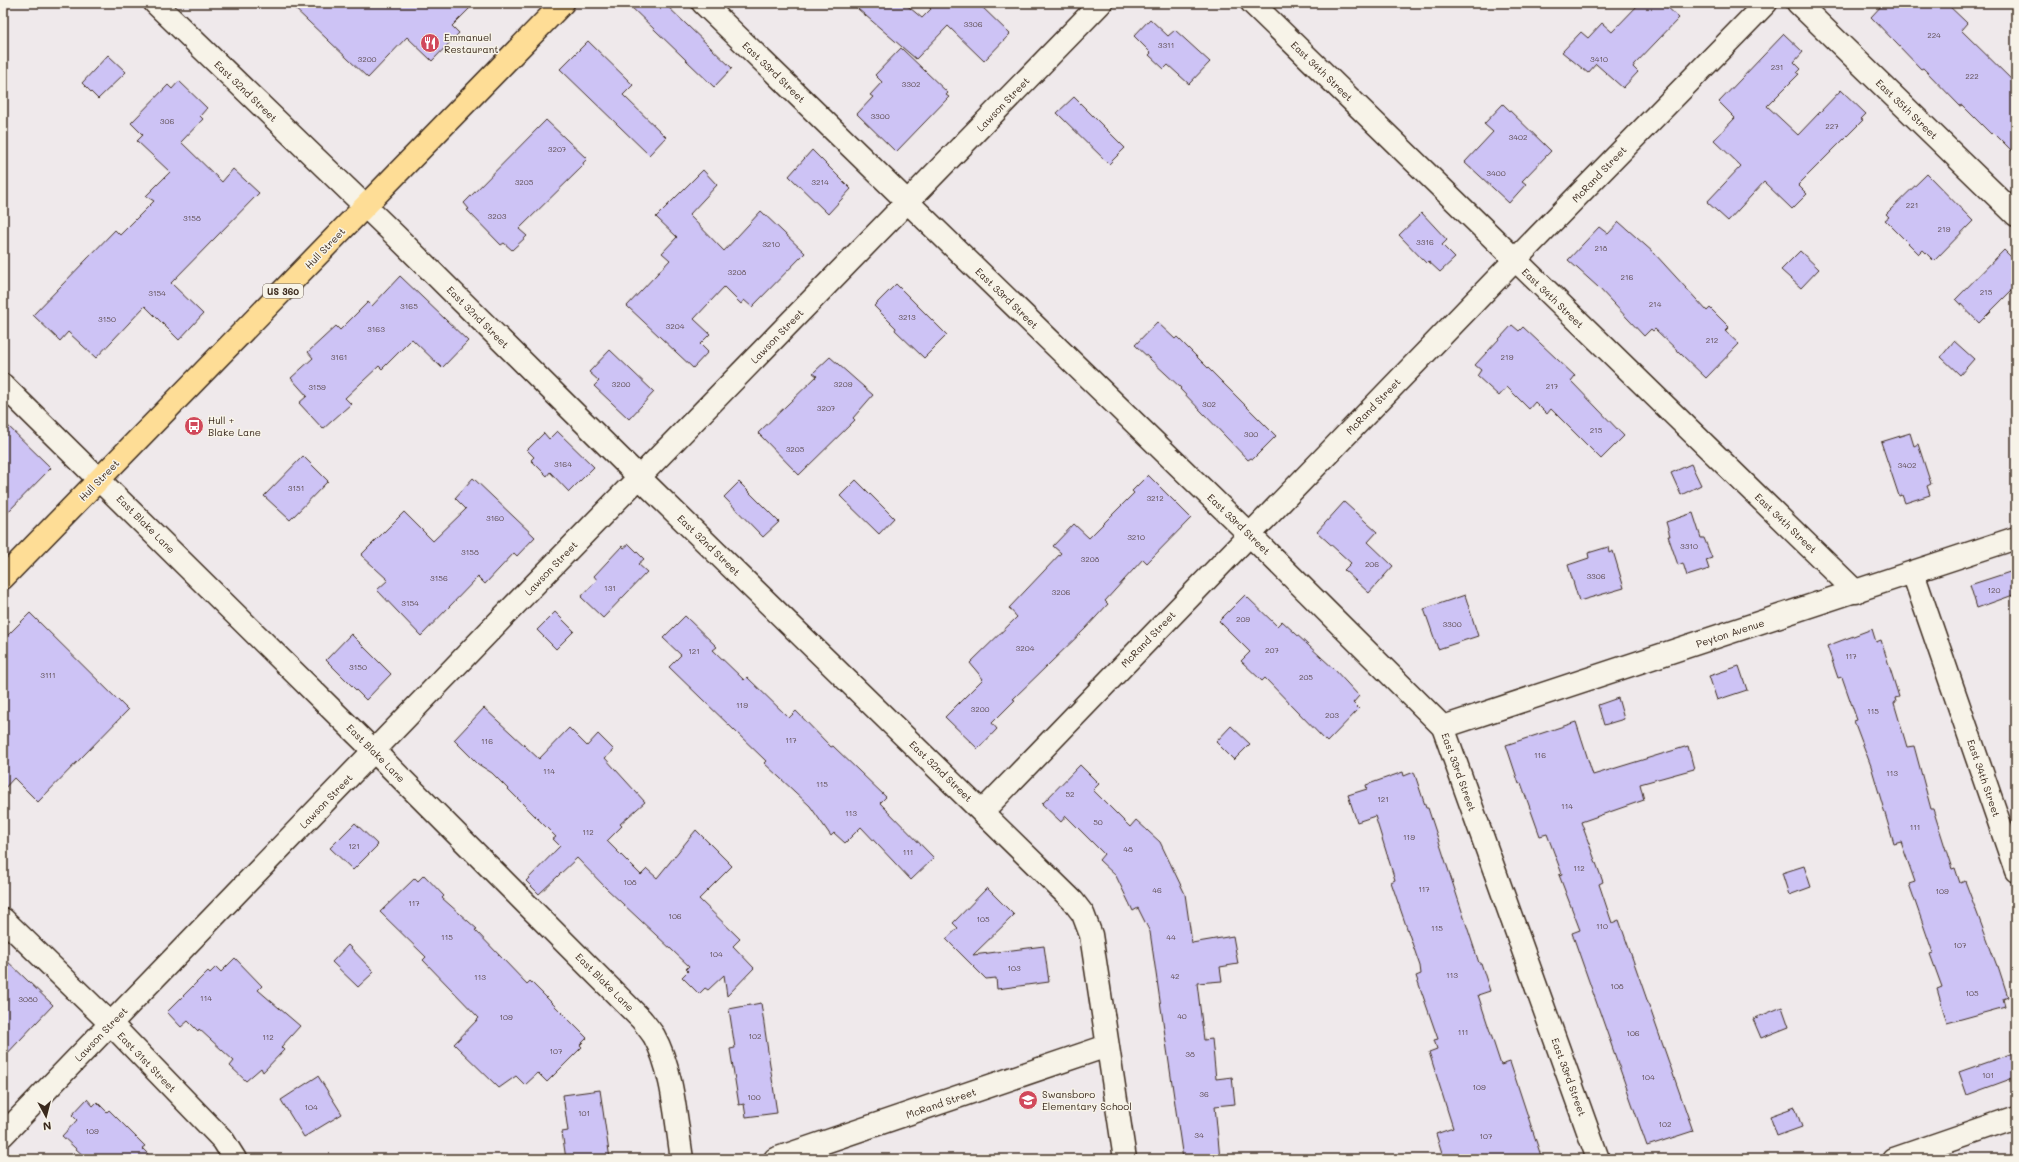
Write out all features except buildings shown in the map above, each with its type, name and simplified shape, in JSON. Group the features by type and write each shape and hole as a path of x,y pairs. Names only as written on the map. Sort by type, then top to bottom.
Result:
{"main road":[{"name":"Hull Street","path":"3,578 563,3"}],"street":[{"name":"East 32nd Street","path":"155,3 640,478 1060,886 1083,914 1091,935 1124,1159"},
{"name":"East 33rd Street","path":"703,3 1250,534 1443,727 1598,1159"},
{"name":"Lawson Street","path":"3,1135 1101,3"},
{"name":"East 34th Street","path":"1252,3 1856,592"},
{"name":"McRand Street","path":"982,811 1766,3"},
{"name":"East 35th Street","path":"1798,3 2016,215"},
{"name":"East Blake Lane","path":"3,385 100,479 641,1018 654,1036 663,1058 668,1078 682,1159"},
{"name":"Peyton Avenue","path":"1443,727 2016,538"},
{"name":"East 34th Street","path":"1913,573 2016,871"},
{"name":"East 31st Street","path":"3,919 111,1024 223,1140 235,1159"},
{"name":"McRand Street","path":"776,1159 1107,1046"},
{"path":"1894,1159 2016,1117"}],"place":[{"name":"Emmanuel Restaurant","path":"430,43"},
{"name":"Hull + Blake Lane","path":"194,426"},
{"name":"Swansboro Elementary School","path":"1028,1100"}]}
